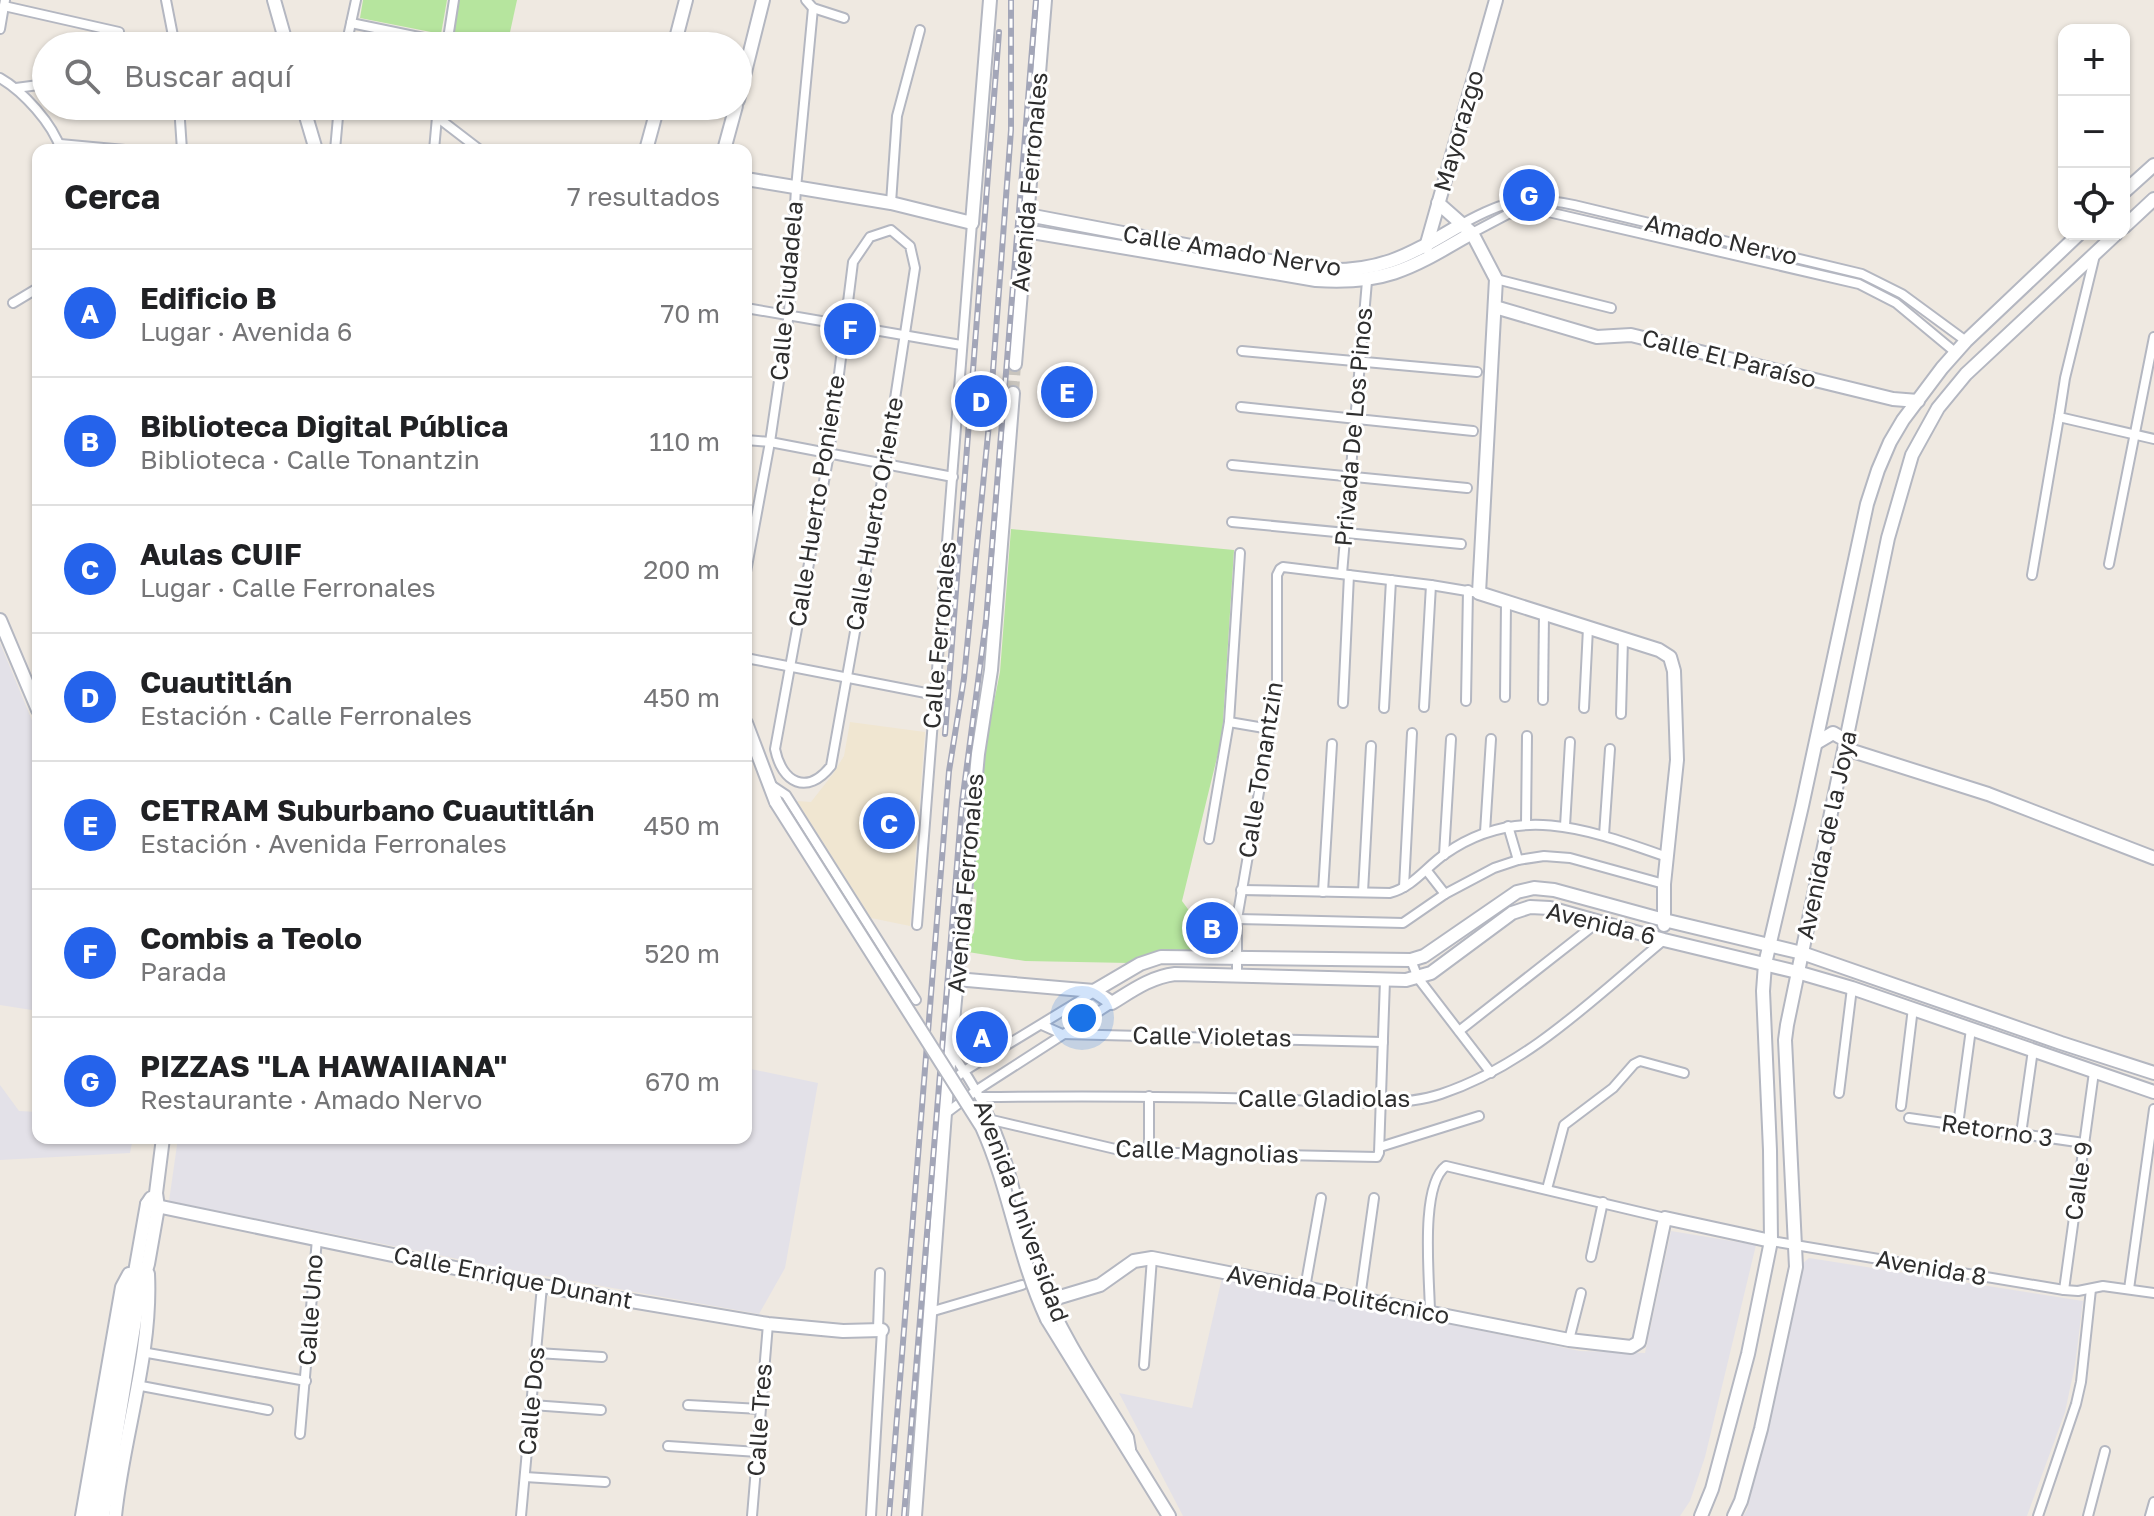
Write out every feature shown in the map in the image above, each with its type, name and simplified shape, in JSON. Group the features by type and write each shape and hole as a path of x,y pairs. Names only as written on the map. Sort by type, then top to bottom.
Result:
{"main road":[{"path":"274,0 283,32"},
{"path":"678,32 686,0"},
{"path":"752,44 763,0"},
{"path":"752,180 891,203 972,223 990,0"},
{"name":"Avenida Ferronales","path":"1015,364 1045,0"},
{"name":"Mayorazgo","path":"1422,262 1496,0"},
{"path":"307,120 314,144"},
{"path":"648,144 654,120"},
{"path":"726,144 732,120"},
{"path":"2130,187 2154,165"},
{"path":"2130,221 2154,199"},
{"path":"1438,203 1467,229 1496,279 1474,592 1659,650 1670,657 1674,671 1677,760 1664,884 1664,940"},
{"name":"Calle Amado Nervo","path":"1028,215 1120,239 1269,266 1318,270 1354,271 1398,260 1467,229"},
{"name":"Calle Amado Nervo","path":"1269,266 1316,280 1367,281 1422,262 1467,229"},
{"name":"Calle Amado Nervo","path":"1026,231 1120,239"},
{"name":"Avenida de la Joya","path":"1701,1516 1712,1489 1748,1354 1771,1241 1763,991 1765,964 1871,493 1890,442 1955,352 2073,240"},
{"name":"Avenida de la Joya","path":"1734,1516 1751,1464 1796,1267 1785,1040 1888,538 1912,455 1938,408 1966,374 2110,240"},
{"name":"Calle El Paraíso","path":"1495,307 1597,337 1631,335 1893,399 1918,401"},
{"name":"Avenida Ferronales","path":"915,1516 947,1086 944,1052 956,979 978,754 991,670 1013,393"},
{"path":"0,620 32,696"},
{"path":"1816,743 1833,733 1846,745 1988,794 2154,858"},
{"path":"752,738 776,802 944,1052"},
{"name":"Avenida 6","path":"1411,960 1424,956 1517,892 1534,888 1554,890 1802,953 2154,1073"},
{"name":"Avenida 6","path":"1112,1003 1160,976 1418,978 1431,973 1512,913 1530,907 1550,908 1852,988 2154,1092"},
{"path":"1476,918 1485,933"},
{"path":"1094,991 1150,959 1237,956 1411,960"},
{"path":"956,979 1094,991 1112,1003"},
{"name":"Avenida Universidad","path":"944,1052 994,1153 1024,1265 1047,1319 1169,1516"},
{"path":"92,1516 123,1335 142,1262 162,1144"},
{"name":"Calle Enrique Dunant","path":"152,1205 542,1286 768,1324 843,1331 880,1329"},
{"path":"1665,1218 1771,1241"},
{"name":"Avenida Politécnico","path":"1152,1258 1569,1340 1636,1346 1665,1218"},
{"path":"1050,1300 1100,1285 1134,1261 1152,1258"},
{"path":"103,1516 142,1262"},
{"path":"115,1516 149,1294 142,1262"},
{"path":"82,1516 122,1287 142,1262"},
{"path":"1748,1354 1776,1359"}],"street":[{"path":"166,0 172,32"},
{"path":"349,32 356,0"},
{"path":"449,32 454,0"},
{"path":"806,0 813,8 844,18"},
{"path":"0,29 4,3 119,32"},
{"name":"Calle Ciudadela","path":"752,540 789,313 796,188 813,8"},
{"path":"351,23 392,32"},
{"path":"891,203 897,116 920,30"},
{"path":"0,78 32,104"},
{"path":"16,88 32,86"},
{"path":"43,120 58,144"},
{"path":"180,120 182,144"},
{"path":"336,144 338,120"},
{"path":"435,144 437,120"},
{"path":"441,120 472,144"},
{"name":"Amado Nervo","path":"1467,229 1506,203 1545,199 1775,252 1879,280 1966,341"},
{"name":"Amado Nervo","path":"1467,229 1508,214 1526,210 1544,211 1819,273 1875,290 1896,303 1955,352"},
{"path":"752,309 961,345 972,223"},
{"name":"Calle Huerto Poniente","path":"798,783 785,775 775,749 829,454 853,262 870,237 891,230"},
{"name":"Calle Huerto Oriente","path":"798,783 814,782 831,766 885,464 915,268 910,246 891,230"},
{"path":"2032,575 2065,378 2095,255"},
{"path":"1496,279 1611,308"},
{"name":"Privada De Los Pinos","path":"1343,703 1345,533 1367,281"},
{"path":"13,303 32,292"},
{"path":"2109,564 2154,337"},
{"name":"Calle Ferronales","path":"917,925 961,345"},
{"path":"1242,351 1477,372"},
{"path":"1241,407 1473,431"},
{"path":"2059,417 2154,439"},
{"path":"752,440 953,477"},
{"path":"1232,465 1467,488"},
{"path":"1232,522 1461,544"},
{"path":"1209,839 1229,722 1240,553"},
{"name":"Calle Tonantzin","path":"1237,976 1237,919 1241,890 1277,688 1277,575 1283,567 1346,574"},
{"path":"1346,574 1474,592 1466,701"},
{"path":"1384,708 1391,580"},
{"path":"1424,707 1431,585"},
{"path":"1505,697 1506,602"},
{"path":"1543,700 1544,614"},
{"path":"1584,708 1588,628"},
{"path":"1621,714 1623,639"},
{"path":"752,659 936,695"},
{"path":"1229,722 1270,729"},
{"path":"1404,887 1412,733"},
{"path":"1526,824 1527,736"},
{"path":"1444,855 1451,739"},
{"path":"1485,832 1491,739"},
{"path":"1565,826 1570,742"},
{"path":"1323,892 1332,744"},
{"path":"1363,892 1371,746"},
{"path":"1604,835 1610,749"},
{"path":"771,785 786,795 916,1000"},
{"path":"1241,890 1390,893 1427,871 1444,855 1485,832 1526,824 1565,826 1604,835 1667,857"},
{"path":"1508,826 1518,860"},
{"path":"1237,919 1398,924 1494,868 1544,856 1570,858 1664,884"},
{"path":"1427,871 1445,894"},
{"path":"1459,1031 1598,922"},
{"name":"Calle Gladiolas","path":"979,1093 1382,1102 1438,1096 1491,1073 1528,1052 1664,940"},
{"path":"1411,960 1418,978 1491,1073"},
{"path":"1385,980 1380,1147 1479,1116"},
{"path":"1839,1093 1852,988"},
{"path":"947,1086 964,1071 1094,991"},
{"name":"Avenida 6","path":"945,1115 1112,1003"},
{"path":"1901,1106 1913,1008"},
{"name":"Calle Violetas","path":"1042,1025 1062,1034 1383,1042"},
{"path":"1958,1125 1971,1029"},
{"path":"2021,1134 2033,1050"},
{"name":"Avenida Universidad","path":"944,1052 964,1071 992,1120 1006,1157 1041,1280 1059,1322 1129,1437 1133,1458"},
{"path":"1547,1189 1564,1125 1613,1088 1636,1061 1684,1073"},
{"name":"Calle 9","path":"2064,1290 2094,1072"},
{"path":"1149,1096 1149,1153"},
{"path":"2129,1289 2154,1109"},
{"name":"Retorno 3","path":"1909,1118 2084,1143"},
{"name":"Calle Magnolias","path":"992,1120 1106,1149 1149,1153 1377,1157 1380,1147"},
{"path":"1430,1314 1430,1203 1440,1171 1446,1166 1665,1218"},
{"path":"1305,1288 1321,1198"},
{"path":"1360,1298 1374,1198"},
{"path":"1591,1257 1603,1202"},
{"name":"Calle Uno","path":"300,1434 317,1239"},
{"name":"Avenida 8","path":"1771,1241 2064,1290 2091,1289"},
{"path":"1144,1365 1152,1258"},
{"path":"871,1516 880,1273"},
{"path":"930,1312 1022,1285"},
{"name":"Calle Dos","path":"521,1516 542,1286"},
{"path":"2038,1516 2076,1404 2091,1289 2103,1286 2154,1293"},
{"path":"1569,1340 1581,1293"},
{"name":"Calle Tres","path":"752,1516 768,1324"},
{"path":"142,1352 306,1381"},
{"path":"537,1353 602,1357"},
{"path":"136,1385 268,1410"},
{"path":"532,1405 601,1410"},
{"path":"688,1405 760,1409"},
{"path":"668,1446 758,1452"},
{"path":"2088,1516 2105,1451"},
{"path":"525,1477 605,1482"},
{"path":"2150,1516 2154,1502"}],"shaded area":[{"path":"0,643 32,720 32,1010 0,1005"},
{"path":"850,722 925,732 910,926 871,918 797,801 811,802 833,774 844,756"},
{"path":"752,1069 818,1083 785,1268 759,1314 528,1273 169,1201 177,1144 752,1144"},
{"path":"0,1085 19,1111 32,1112 32,1144 132,1144 130,1153 0,1160"},
{"path":"1671,1231 1756,1245 1705,1457 1690,1501 1680,1516 1183,1516 1119,1393 1192,1408 1222,1278 1580,1351 1645,1353"},
{"path":"1809,1258 2083,1301 2065,1412 2027,1516 1743,1516 1789,1335 1803,1263"}],"green space":[{"path":"363,0 447,0 441,32 360,18"},
{"path":"459,0 517,0 510,32 453,32"},
{"path":"1011,529 1234,550 1222,737 1182,901 1218,950 1164,951 1130,963 1025,961 968,952 970,936 974,933 977,892 973,892 986,742 1000,672"}],"tunnel":[{"path":"1013,393 1015,364"}],"railway":[{"path":"889,1516 949,771 964,678 989,424 1011,130 1011,0"},
{"path":"904,1516 962,803 986,621 1036,0"},
{"path":"945,734 999,32"}],"place":[{"name":"PIZZAS \"LA HAWAIIANA\"","path":"1529,195"},
{"name":"Combis a Teolo","path":"850,329"},
{"name":"CETRAM Suburbano Cuautitlán","path":"1067,392"},
{"name":"Cuautitlán","path":"981,401"},
{"name":"Aulas CUIF","path":"889,823"},
{"name":"Biblioteca Digital Pública","path":"1212,928"},
{"name":"Edificio B","path":"982,1037"}]}
